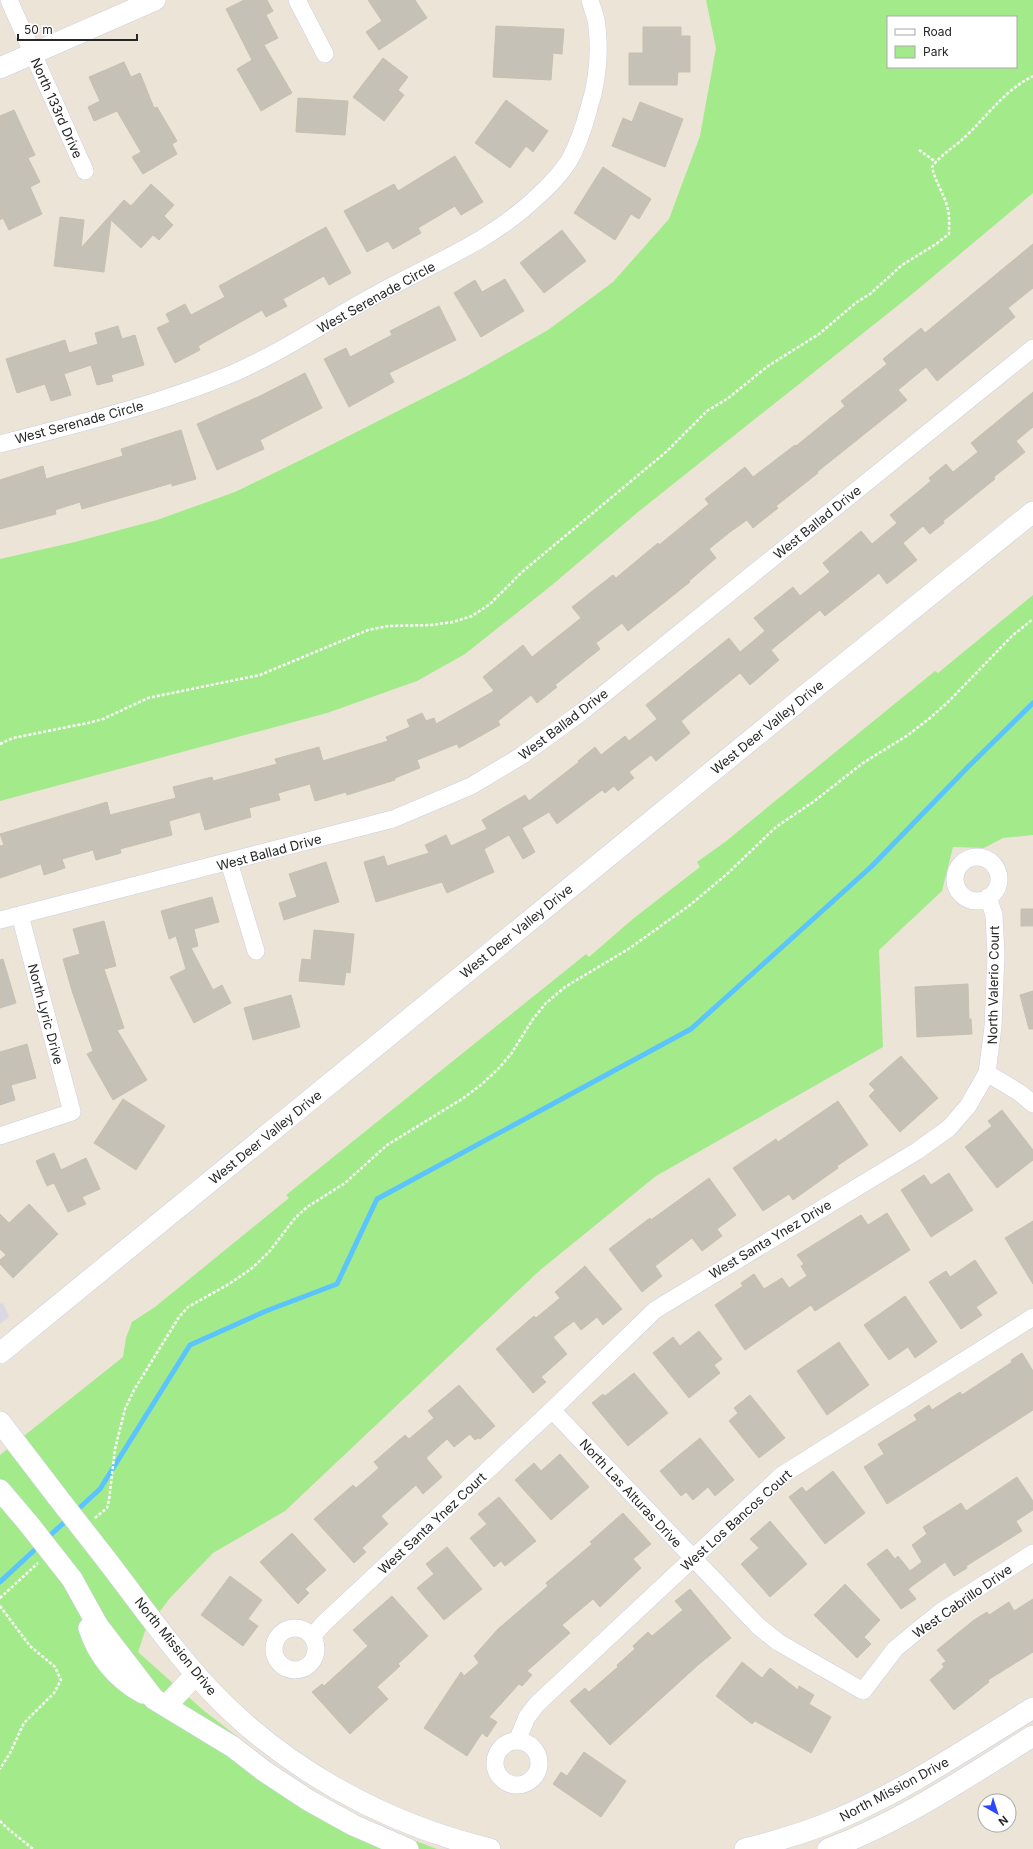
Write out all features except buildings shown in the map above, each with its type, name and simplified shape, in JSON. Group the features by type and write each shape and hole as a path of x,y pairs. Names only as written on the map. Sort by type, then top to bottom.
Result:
{"street":[{"name":"North 133rd Drive","path":"9,0 85,171"},
{"path":"0,68 33,55 155,0"},
{"path":"297,0 325,54"},
{"name":"West Serenade Circle","path":"0,444 122,412 176,395 235,372 303,338 376,294 466,249 521,213 548,186 568,162 583,131 593,94 597,65 597,26 590,0"},
{"name":"West Ballad Drive","path":"0,920 393,819 471,786 521,756 583,711 1033,348"},
{"name":"West Deer Valley Drive","path":"0,1353 771,723 1033,512"},
{"path":"229,862 256,951"},
{"name":"North Valerio Court","path":"987,1073 993,1027 996,955 994,915 988,897"},
{"name":"North Lyric Drive","path":"0,1136 72,1112 20,915"},
{"path":"987,1073 1020,1093 1033,1104"},
{"name":"West Santa Ynez Drive","path":"552,1410 655,1310 917,1151 950,1128 968,1106 987,1073"},
{"name":"West Los Bancos Court","path":"517,1741 527,1717 537,1704 782,1475 1033,1317"},
{"name":"North Las Alturas Drive","path":"552,1410 758,1626 778,1642 863,1691"},
{"name":"West Santa Ynez Court","path":"312,1636 552,1410"},
{"name":"North Mission Drive","path":"0,1422 196,1674 254,1731 301,1766 333,1786 392,1816 430,1832 490,1849"},
{"path":"0,1490 72,1579 98,1626 160,1703 233,1747 270,1775 314,1803 353,1825 408,1849"},
{"name":"West Cabrillo Drive","path":"863,1691 895,1649 918,1630 942,1611 1033,1553"},
{"path":"160,1703 196,1674"},
{"name":"North Mission Drive","path":"745,1849 814,1829 860,1809 927,1774 1033,1708"},
{"name":"North Mission Drive","path":"828,1849 876,1829 920,1805 1033,1736"}],"path":[{"path":"0,744 13,738 104,719 148,698 260,675 368,630 388,626 431,625 453,622 472,616 490,604 522,572 666,452 707,411 727,399 768,366 819,334 857,302 870,294 902,265 949,234 947,205 933,173 932,167 938,158 966,136 1008,91 1033,76"},
{"path":"919,150 936,162"},
{"path":"93,1520 107,1508 115,1449 125,1409 134,1390 170,1328 184,1312 251,1269 269,1252 295,1218 307,1207 345,1183 387,1145 456,1103 482,1084 511,1054 533,1019 546,1003 565,987 630,948 690,905 727,874 776,827 813,802 863,763 908,735 949,701 1012,636 1033,619"},
{"path":"0,1598 43,1559"},
{"path":"0,1606 30,1646 55,1667 61,1680 54,1693 24,1723 10,1753 0,1769"},
{"path":"0,1821 33,1849"}],"shaded area":[{"path":"3,1303 9,1317 0,1324 0,1304"}],"green space":[{"path":"706,0 1033,0 1033,193 911,295 638,512 552,585 465,654 417,681 327,713 0,801 0,559 75,542 157,520 235,492 467,376 548,330 613,282 669,219 700,136 716,48"},
{"path":"1033,595 1033,835 1003,838 984,848 953,847 942,891 879,950 883,1047 656,1176 539,1271 285,1511 213,1553 170,1598 145,1631 138,1652 203,1710 288,1776 375,1826 437,1849 0,1849 0,1455 123,1357 126,1338 132,1322 155,1307 289,1198 286,1195 586,954 589,957 634,918 700,867 697,862 725,842 935,671 938,673"}],"waterway":[{"path":"75,1512 100,1489 190,1345 266,1311 337,1284 377,1199 691,1029 872,866 968,767 1033,703"},
{"path":"46,1539 68,1519"},
{"path":"0,1582 40,1545"}]}
